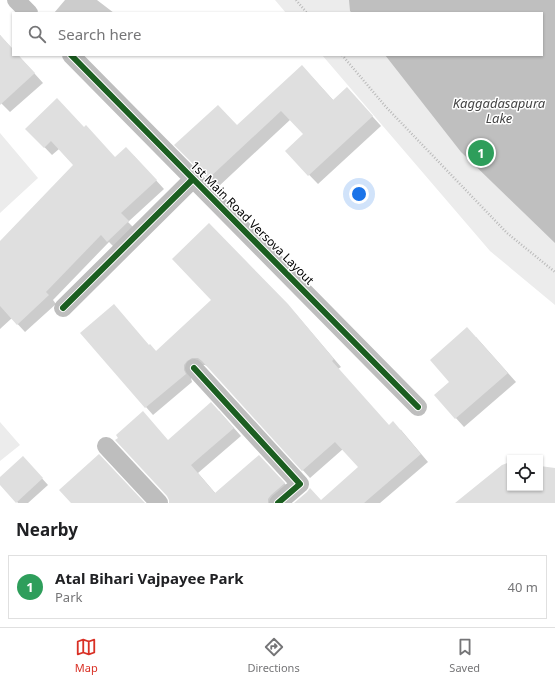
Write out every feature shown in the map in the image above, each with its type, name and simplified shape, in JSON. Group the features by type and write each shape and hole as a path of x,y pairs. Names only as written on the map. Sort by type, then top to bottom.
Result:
{"street":[{"path":"16,0 28,12"},
{"name":"1st Main Road Versova Layout","path":"72,56 418,407"},
{"path":"63,308 193,179"},
{"path":"194,368 300,484 278,503"},
{"path":"106,446 159,503"}],"path":[{"path":"296,0 306,12"},
{"path":"343,56 386,107 507,233 555,272"}],"shaded area":[{"path":"275,0 555,0 555,305 490,251 323,56 543,56 543,12 285,12"},
{"path":"0,133 38,178 0,213"},
{"path":"0,422 20,445 0,461"}],"water":[{"name":"Kaggadasapura Lake","path":"349,0 555,0 555,243 461,152 386,56 543,56 543,12 350,11"}],"building":[{"path":"0,35 12,48 12,56 19,56 35,73 0,105"},
{"path":"302,65 333,100 347,87 373,116 308,176 285,151 303,134 281,111 208,179 174,145 218,105 237,125"},
{"path":"57,98 84,127 86,125 115,157 126,147 157,180 121,213 129,221 107,242 101,235 46,292 49,295 17,325 0,306 0,241 73,165 51,141 44,148 25,129"},
{"path":"209,223 288,304 334,359 332,361 389,425 393,421 421,454 364,503 294,503 310,488 321,500 358,467 335,442 302,471 198,358 192,358 187,361 184,365 186,374 145,408 80,333 114,304 149,345 150,344 156,351 211,300 172,259"},
{"path":"467,327 508,373 455,419 434,395 449,382 430,360"},
{"path":"211,402 234,428 191,465 215,493 259,455 285,483 271,495 268,499 268,503 169,503 167,496 115,440 118,438 116,435 143,411 168,440"},
{"path":"99,454 145,503 71,503 59,490"},
{"path":"23,456 43,478 16,503 0,485 0,477"},
{"path":"507,463 507,491 543,491 543,466 555,468 555,503 455,503 502,465"}],"cycle path":[{"path":"72,56 418,407"},
{"path":"63,308 193,179"},
{"path":"194,368 300,484 278,503"}],"place":[{"name":"Atal Bihari Vajpayee Park","path":"481,153"}]}
